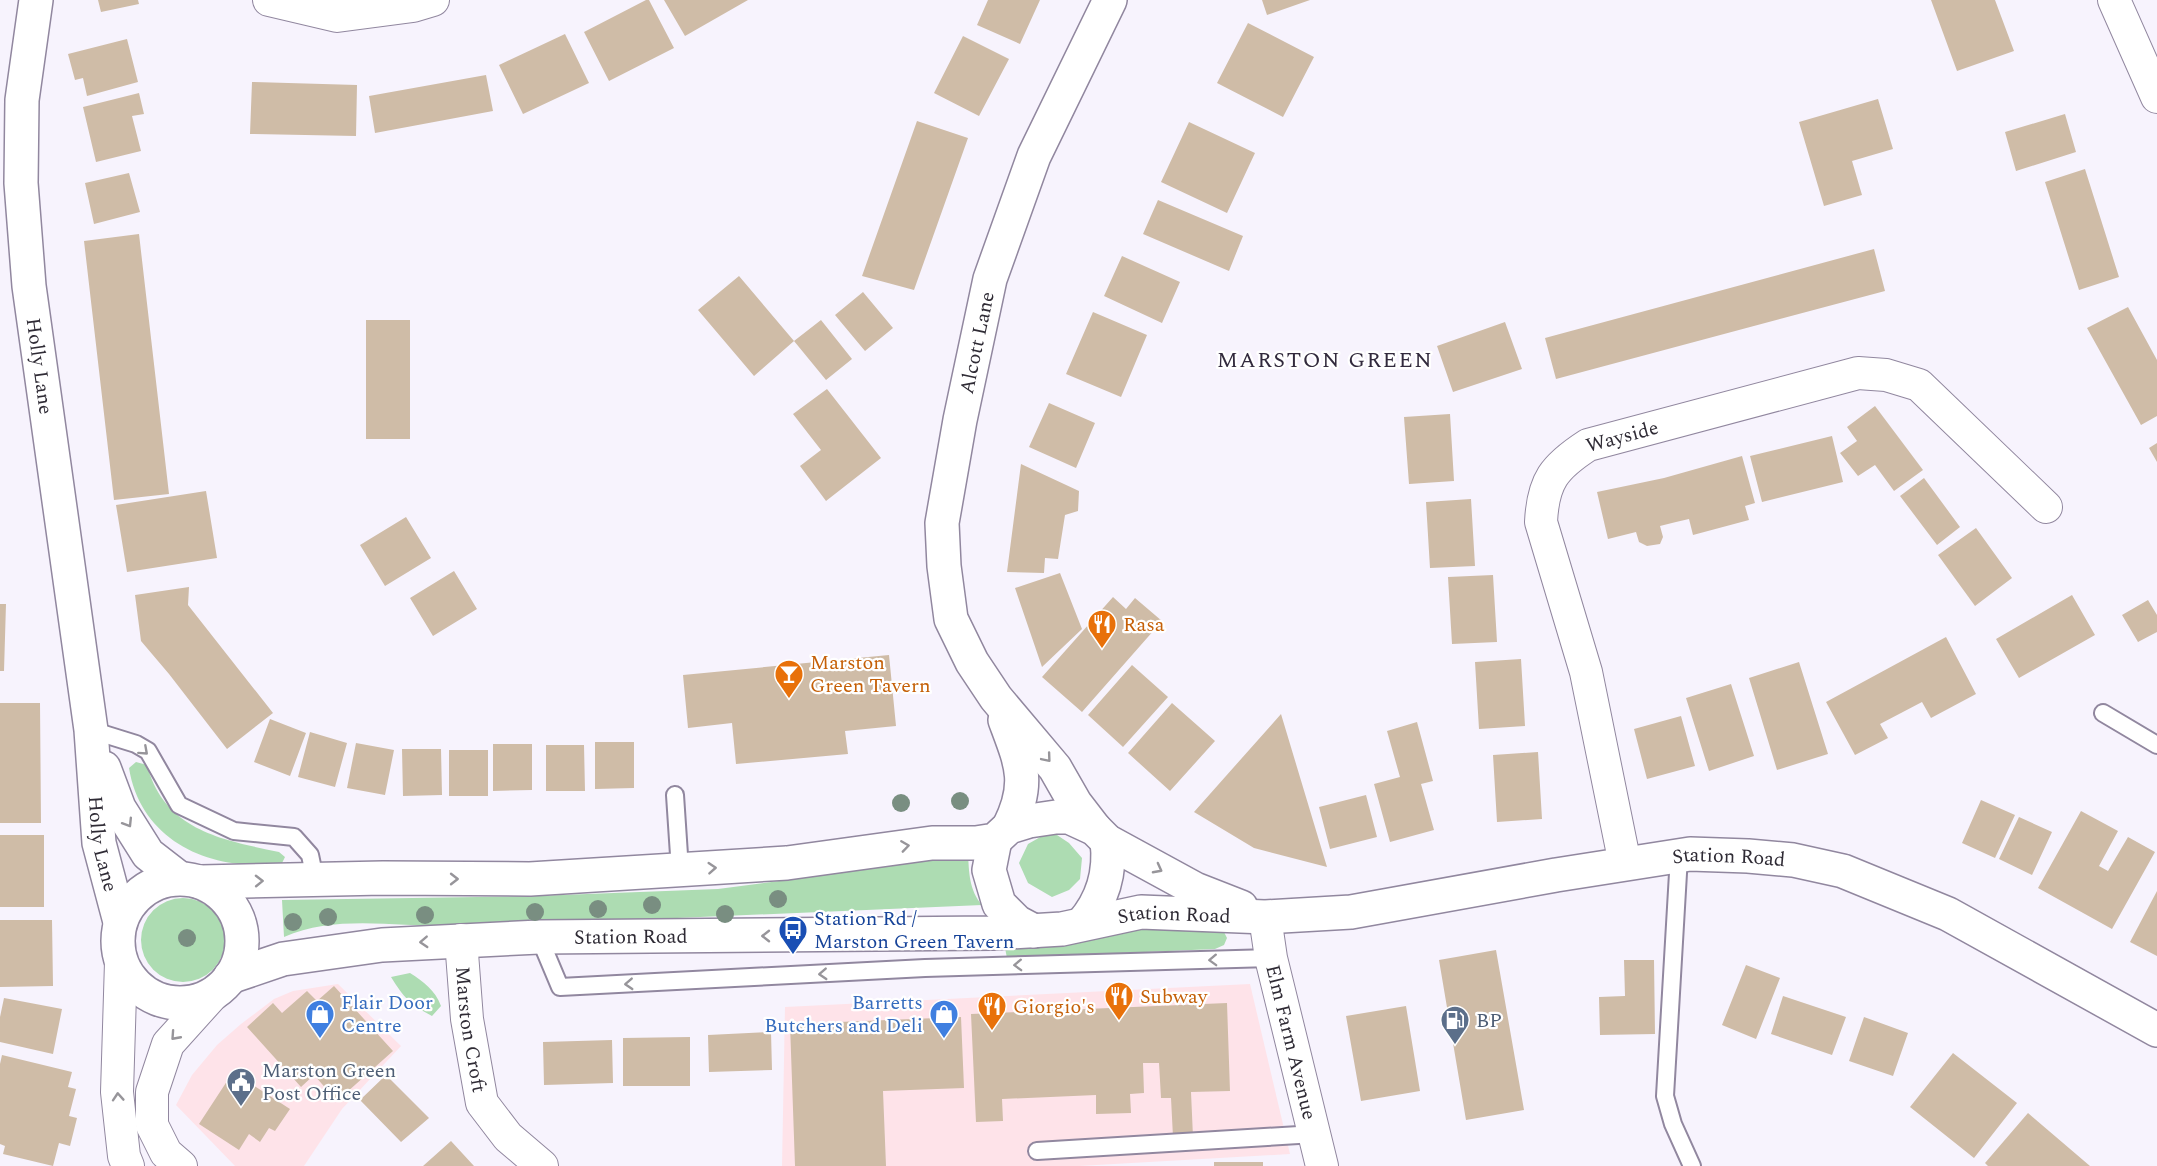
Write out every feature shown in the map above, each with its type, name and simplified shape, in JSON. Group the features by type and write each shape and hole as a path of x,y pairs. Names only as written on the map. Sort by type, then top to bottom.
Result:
{"street":[{"name":"Holly Lane","path":"36,0 22,100 21,183 29,286 91,730 99,843 120,922"},
{"path":"268,0 337,16 413,6 433,0"},
{"name":"Alcott Lane","path":"996,698 972,662 951,619 944,566 942,523 960,420 990,279 1034,156 1110,0"},
{"path":"2114,0 2157,97"},
{"name":"Wayside","path":"1625,864 1586,672 1541,522 1542,499 1554,473 1568,458 1588,445 1858,373 1886,375 1919,385 2046,507"},
{"path":"996,698 1020,761 1022,788 1016,813 1002,833 989,870 999,904 1017,922 1034,931"},
{"path":"996,698 1055,768 1075,803 1101,835"},
{"name":"Holly Lane","path":"91,730 119,808 148,855 190,880 220,892 237,915 242,937 241,952 222,985"},
{"name":"Station Road","path":"190,880 530,879 787,863 932,843 976,843 1029,821 1069,817 1195,889 1265,917"},
{"name":"Station Road","path":"1082,924 1094,910 1102,894 1109,858 1101,835"},
{"name":"Station Road","path":"222,985 283,959 382,945 539,937 905,935 1034,931 1062,929 1141,912 1265,917 1351,912 1679,856 1748,856 1793,860 1844,871 1948,914 2157,1030"},
{"name":"Holly Lane","path":"121,962 117,941 120,922 133,899 148,886 190,880"},
{"name":"Elm Farm Avenue","path":"1265,917 1271,958 1322,1166"},
{"name":"Marston Croft","path":"460,940 467,1019 482,1103 508,1137 542,1166"},
{"path":"121,962 126,973 141,989 158,999 179,1003 194,1001 222,985"},
{"path":"121,962 117,1092 124,1155 128,1166"},
{"path":"172,1162 153,1125 152,1092 168,1044 222,985"}],"lane":[{"path":"2103,713 2157,745"},
{"path":"91,730 136,744 148,751 179,805 234,831 294,837 310,855 315,879"},
{"path":"675,795 680,870"},
{"path":"1679,856 1665,1096 1673,1124 1692,1166"},
{"path":"539,937 560,987 926,968 1271,958"},
{"path":"1037,1150 1315,1134"}],"shaded area":[{"path":"338,984 401,1046 342,1109 304,1166 235,1166 176,1105 192,1075 217,1045 274,999 293,991"},
{"path":"1250,984 1290,1154 1079,1166 782,1166 785,1007"}],"green space":[{"path":"136,762 147,765 155,787 181,818 217,836 279,852 285,857 282,863 256,865 231,863 207,857 184,847 165,834 148,816 136,794 129,768"},
{"path":"1051,831 1069,843 1082,858 1080,879 1069,890 1052,897 1028,883 1019,863 1028,844"},
{"path":"968,853 972,887 982,905 459,926 370,923 326,925 284,937 282,900 535,896 718,889"},
{"path":"183,898 199,901 213,910 222,924 225,940 222,956 213,970 199,979 183,982 167,979 153,970 144,956 141,940 144,924 153,910 167,901"},
{"path":"1121,924 1224,932 1227,938 1224,945 1215,949 1007,958 1004,943"},
{"path":"410,973 428,987 439,1000 441,1006 432,1016 408,1000 391,977"}],"building":[{"path":"98,0 138,0 139,4 101,12"},
{"path":"649,0 674,48 609,81 584,32"},
{"path":"664,0 748,0 685,36"},
{"path":"988,0 1040,0 1020,44 977,25"},
{"path":"1262,0 1310,0 1267,15"},
{"path":"1931,0 1995,0 2014,51 1957,71"},
{"path":"1248,23 1314,57 1283,117 1217,83"},
{"path":"565,34 589,83 523,114 499,65"},
{"path":"963,36 1009,59 979,116 934,93"},
{"path":"127,39 138,82 87,96 83,78 75,80 68,54"},
{"path":"486,75 493,111 375,133 369,96"},
{"path":"252,82 357,85 356,136 250,134"},
{"path":"139,93 144,114 132,116 141,151 96,162 83,107"},
{"path":"1878,99 1893,149 1852,161 1862,195 1824,206 1799,122"},
{"path":"2065,114 2076,152 2016,171 2005,132"},
{"path":"917,121 968,138 914,290 862,276"},
{"path":"1189,122 1255,153 1227,213 1161,182"},
{"path":"2085,169 2119,277 2079,290 2045,182"},
{"path":"129,173 140,212 94,224 85,183"},
{"path":"1158,200 1243,236 1229,271 1143,234"},
{"path":"139,234 169,494 114,500 84,241"},
{"path":"1874,249 1885,291 1556,379 1545,338"},
{"path":"1122,256 1180,282 1162,323 1104,296"},
{"path":"739,276 794,341 754,376 698,310"},
{"path":"863,292 893,328 865,351 835,315"},
{"path":"2128,307 2157,360 2157,416 2141,425 2087,328"},
{"path":"1093,312 1147,335 1121,397 1066,374"},
{"path":"366,320 410,320 410,439 366,439"},
{"path":"821,320 852,359 826,380 794,341"},
{"path":"1505,322 1522,369 1453,392 1437,346"},
{"path":"827,389 881,458 826,501 800,466 821,450 793,414"},
{"path":"1049,403 1095,423 1076,468 1029,447"},
{"path":"1875,406 1923,470 1894,491 1875,465 1858,476 1840,453 1857,441 1847,427"},
{"path":"1450,414 1454,481 1409,484 1404,417"},
{"path":"1832,436 1843,482 1762,502 1750,456"},
{"path":"2157,443 2157,462 2149,448"},
{"path":"1742,456 1755,503 1745,506 1749,520 1693,535 1689,519 1660,526 1663,537 1660,544 1647,546 1639,542 1636,532 1608,539 1597,492 1664,478"},
{"path":"1021,464 1079,491 1078,511 1065,515 1058,559 1045,558 1044,573 1007,572"},
{"path":"1924,478 1960,527 1937,545 1900,496"},
{"path":"206,491 217,558 127,572 116,505"},
{"path":"1471,499 1475,566 1430,568 1426,502"},
{"path":"406,517 431,558 385,586 360,545"},
{"path":"1976,528 2012,578 1975,606 1938,555"},
{"path":"454,571 477,609 433,636 410,598"},
{"path":"1060,573 1082,629 1042,667 1015,588"},
{"path":"1493,575 1497,642 1452,644 1448,577"},
{"path":"189,587 188,605 273,713 227,749 141,641 135,595"},
{"path":"2072,595 2095,635 2019,678 1996,639"},
{"name":"Rasa","path":"1113,597 1126,609 1135,598 1162,621 1082,712 1042,677"},
{"path":"2148,600 2157,615 2157,632 2138,642 2122,615"},
{"path":"0,604 6,604 4,671 0,671"},
{"path":"1946,637 1976,694 1931,718 1922,702 1880,724 1888,738 1855,755 1826,702"},
{"name":"Marston Green Tavern","path":"889,655 896,726 845,731 848,754 736,764 732,723 688,728 683,675"},
{"path":"1521,659 1525,726 1479,729 1475,662"},
{"path":"1799,662 1828,754 1777,770 1749,678"},
{"path":"1132,665 1168,697 1123,747 1088,715"},
{"path":"1731,684 1754,756 1709,771 1686,698"},
{"path":"0,703 40,703 41,823 0,823"},
{"path":"1172,703 1215,741 1170,791 1128,753"},
{"path":"1281,714 1327,867 1254,848 1194,812"},
{"path":"1681,716 1695,766 1647,779 1634,729"},
{"path":"270,719 306,733 290,776 254,762"},
{"path":"1417,722 1433,781 1421,784 1434,830 1390,842 1374,784 1400,777 1387,731"},
{"path":"310,732 347,743 335,787 298,777"},
{"path":"595,742 634,742 634,788 595,789"},
{"path":"356,743 394,750 385,795 347,788"},
{"path":"493,744 532,744 532,790 493,791"},
{"path":"546,745 584,745 585,791 546,791"},
{"path":"402,749 441,749 442,795 403,796"},
{"path":"449,750 488,750 488,796 449,796"},
{"path":"1538,752 1542,819 1497,822 1493,755"},
{"path":"1366,795 1377,837 1330,849 1319,807"},
{"path":"1981,800 2015,815 1995,858 1962,843"},
{"path":"2081,811 2118,831 2099,866 2108,871 2128,837 2155,852 2112,929 2038,888"},
{"path":"2019,817 2052,832 2032,875 1999,859"},
{"path":"0,835 44,835 44,907 0,907"},
{"path":"2157,891 2157,956 2130,942"},
{"path":"0,920 52,920 53,986 0,987"},
{"path":"1496,950 1524,1110 1466,1120 1439,960"},
{"path":"1624,960 1654,960 1655,1034 1600,1035 1599,997 1625,996"},
{"path":"1746,965 1780,978 1756,1039 1722,1025"},
{"name":"Flair Door Centre","path":"334,986 393,1051 337,1101 314,1075 301,1087 247,1027 273,1003 282,1013 307,991 317,1001"},
{"path":"1783,996 1846,1017 1832,1055 1771,1034"},
{"path":"4,998 62,1009 53,1054 0,1042 0,1017"},
{"path":"1227,1003 1230,1091 1191,1092 1193,1137 1173,1137 1171,1098 1161,1098 1159,1063 1143,1063 1144,1093 1130,1094 1131,1113 1096,1114 1096,1095 1002,1099 1003,1121 976,1122 971,1014"},
{"path":"1406,1006 1420,1091 1361,1101 1346,1016"},
{"path":"961,1017 964,1088 883,1091 886,1166 795,1166 790,1024"},
{"path":"1864,1017 1908,1033 1893,1076 1849,1061"},
{"path":"771,1032 772,1070 709,1072 708,1035"},
{"path":"690,1037 690,1086 623,1086 623,1038"},
{"path":"612,1040 613,1083 544,1085 543,1042"},
{"path":"1953,1053 2017,1103 1974,1158 1910,1107"},
{"path":"2,1055 72,1072 68,1087 76,1089 69,1116 77,1118 70,1146 59,1143 53,1166 3,1154 5,1146 0,1144"},
{"path":"233,1072 290,1109 275,1131 269,1128 260,1142 249,1134 239,1150 199,1124"},
{"path":"386,1075 429,1118 401,1142 360,1100"},
{"path":"2028,1113 2090,1166 1988,1166 1985,1163"},
{"path":"451,1141 474,1166 423,1166"},
{"path":"1214,1162 1263,1162 1263,1166 1214,1166"}],"place":[{"name":"Rasa","path":"1102,650"},
{"name":"Marston Green Tavern","path":"789,700"},
{"name":"Station Rd / Marston Green Tavern","path":"793,956"},
{"name":"Subway","path":"1119,1022"},
{"name":"Giorgio's","path":"992,1032"},
{"name":"Flair Door Centre","path":"320,1040"},
{"name":"Barretts Butchers and Deli","path":"944,1040"},
{"name":"BP","path":"1455,1046"},
{"name":"Marston Green Post Office","path":"241,1108"}],"district":[{"name":"MARSTON GREEN","path":"1325,359"}]}
